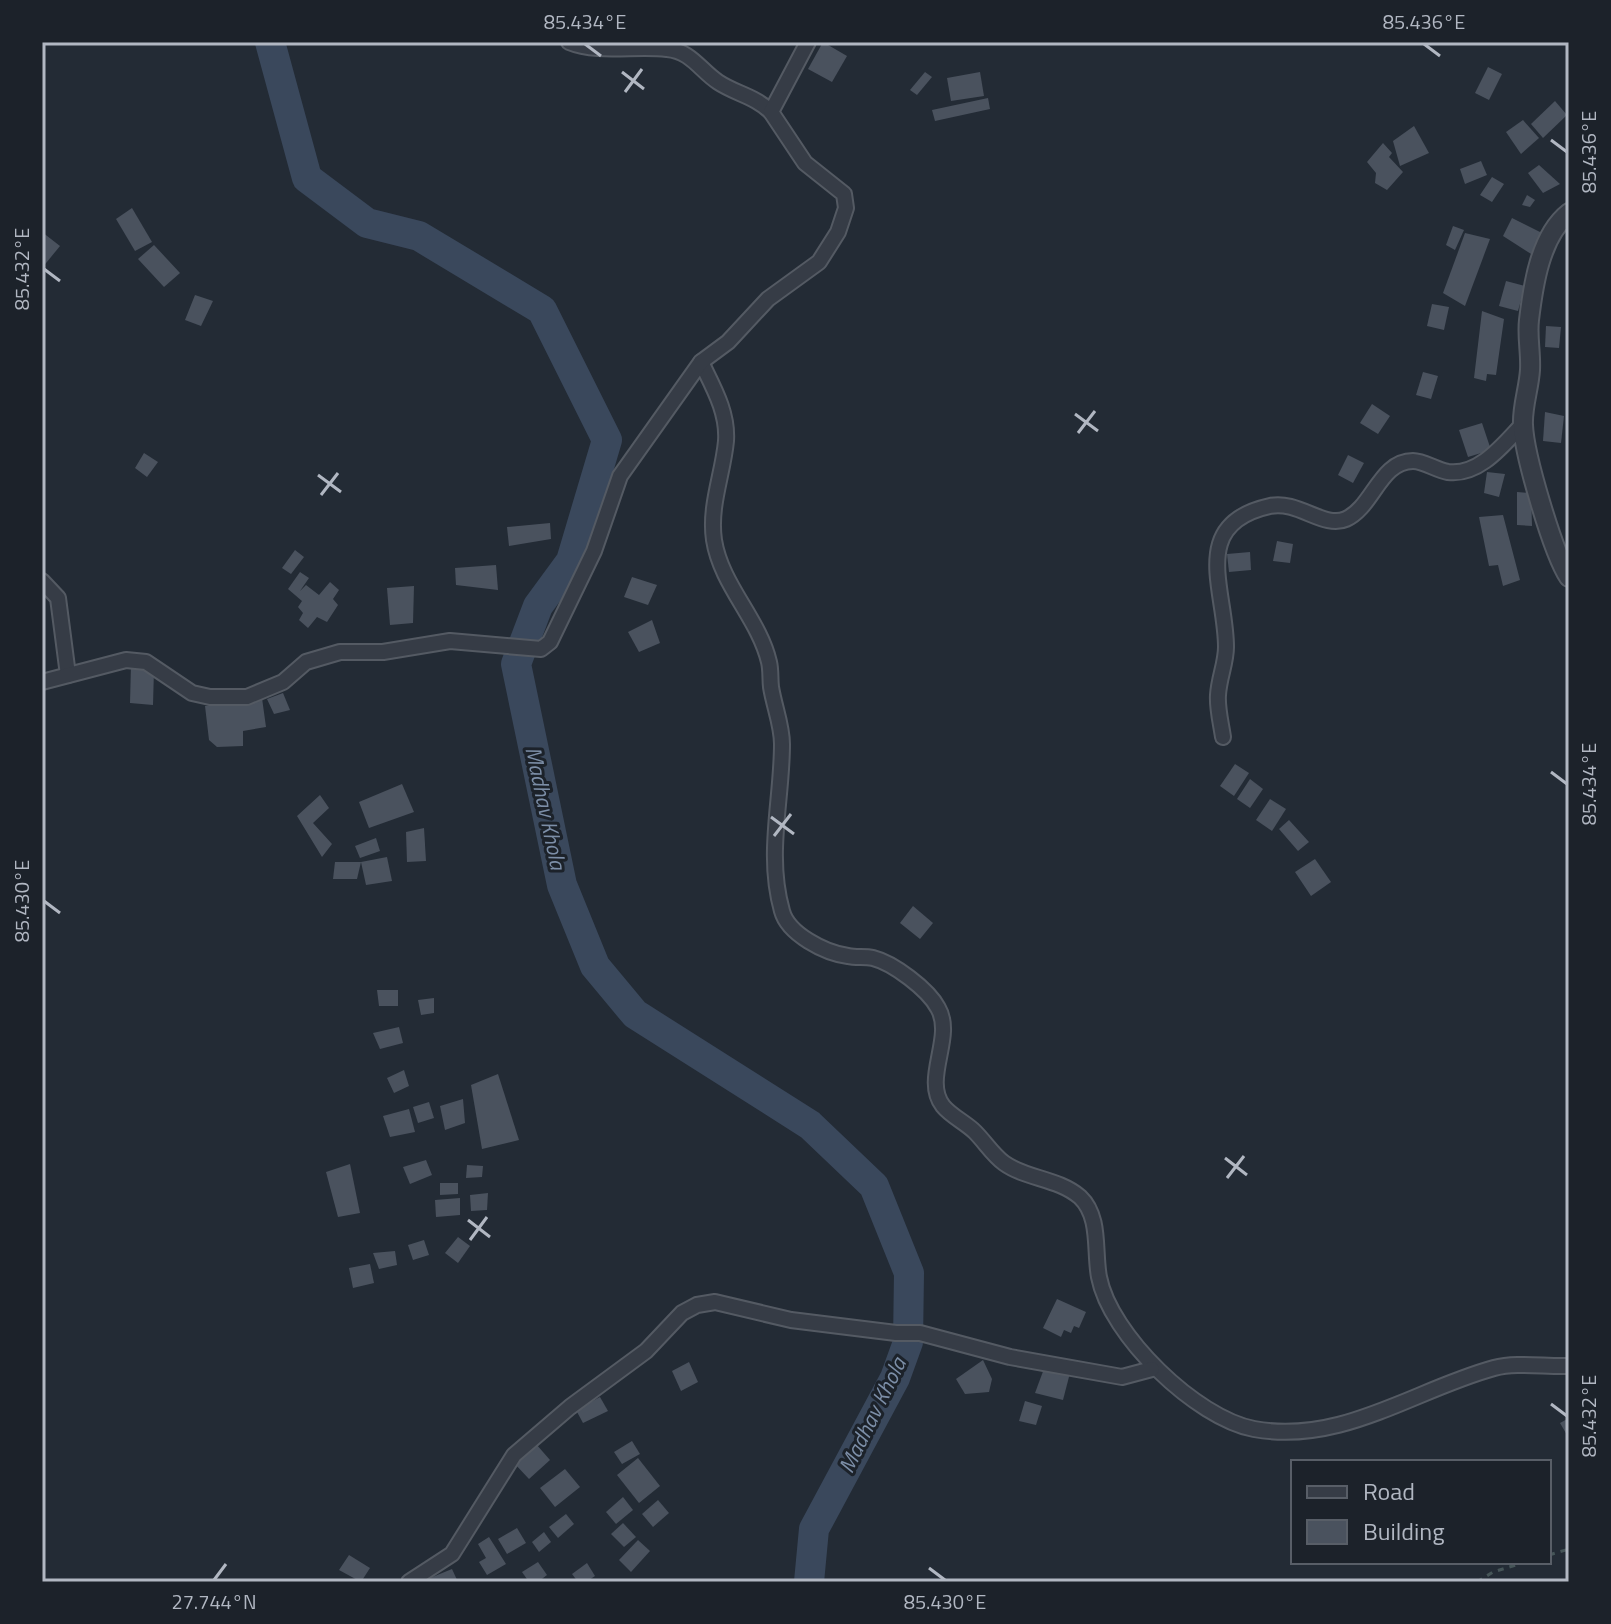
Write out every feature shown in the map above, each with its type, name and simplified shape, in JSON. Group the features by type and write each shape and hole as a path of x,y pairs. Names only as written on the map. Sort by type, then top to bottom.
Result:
{"street":[{"path":"42,682 126,660 146,662 192,693 210,697 247,697 283,682 306,662 340,652 383,652 450,641 541,649 550,642 594,551 620,476 701,362 728,342 768,299 819,262 838,232 846,208 844,194 805,163 771,112 758,100 717,81 697,61 672,49 587,47 569,42"},
{"path":"771,112 808,42"},
{"path":"1569,213 1561,219 1543,252 1528,323 1530,369 1522,425 1546,521 1559,562 1569,577"},
{"path":"701,362 723,411 726,438 713,511 714,538 720,564 769,661 782,741 774,832 775,870 782,914 791,928 832,953 873,958 899,969 938,1007 943,1024 936,1088 942,1105 1005,1164 1052,1181 1078,1195 1088,1207 1095,1229 1099,1281 1110,1306 1152,1369 1225,1420 1250,1428 1298,1432 1366,1419 1431,1389 1494,1368 1509,1365 1569,1366"},
{"path":"1223,737 1217,696 1226,651 1225,615 1216,581 1215,557 1223,534 1246,515 1272,506 1296,506 1332,522 1347,519 1360,509 1392,468 1413,461 1450,473 1477,467 1522,425"},
{"path":"42,581 58,598 68,675"},
{"path":"409,1582 452,1554 514,1455 570,1407 646,1351 682,1313 697,1305 715,1302 742,1305 791,1320 896,1333 920,1333 1010,1357 1122,1377 1152,1369"}],"path":[{"path":"1477,1582 1493,1572 1519,1564"}],"building":[{"path":"823,42 847,56 832,82 808,69"},
{"path":"1488,67 1502,74 1489,100 1475,93"},
{"path":"925,72 932,77 917,95 910,90"},
{"path":"980,72 984,96 951,101 947,78"},
{"path":"988,98 990,109 935,121 932,110"},
{"path":"1555,101 1567,115 1543,138 1531,124"},
{"path":"1523,120 1539,138 1521,154 1506,132"},
{"path":"1414,126 1429,153 1400,166 1393,141"},
{"path":"1383,143 1392,153 1389,157 1403,172 1387,190 1375,183 1376,173 1367,162"},
{"path":"1481,161 1487,175 1465,184 1460,169"},
{"path":"1539,165 1560,184 1543,193 1528,173"},
{"path":"1492,177 1504,184 1492,202 1480,195"},
{"path":"1527,195 1535,200 1530,207 1522,205"},
{"path":"132,208 152,242 135,251 116,219"},
{"path":"1512,218 1548,236 1539,259 1503,236"},
{"path":"1453,226 1464,230 1455,250 1446,245"},
{"path":"42,232 60,246 42,268"},
{"path":"1465,233 1490,239 1465,306 1443,293"},
{"path":"154,245 180,273 164,287 138,259"},
{"path":"1506,281 1525,286 1518,311 1499,306"},
{"path":"195,295 213,301 201,326 185,320"},
{"path":"1432,304 1449,307 1444,330 1427,326"},
{"path":"1482,311 1504,319 1496,375 1487,374 1486,381 1474,378"},
{"path":"1546,326 1561,327 1559,348 1545,347"},
{"path":"1423,372 1438,376 1431,399 1416,395"},
{"path":"1372,404 1390,416 1378,434 1360,423"},
{"path":"1545,412 1564,416 1561,443 1543,441"},
{"path":"1482,423 1491,450 1468,457 1459,430"},
{"path":"144,453 158,462 147,477 135,468"},
{"path":"1348,455 1364,463 1353,483 1338,475"},
{"path":"1487,472 1505,474 1499,497 1484,493"},
{"path":"1517,492 1531,493 1532,526 1517,525"},
{"path":"1503,515 1520,580 1503,586 1498,565 1489,566 1479,517"},
{"path":"550,523 551,539 509,546 507,527"},
{"path":"1277,541 1293,544 1290,563 1273,561"},
{"path":"295,550 304,557 291,574 282,568"},
{"path":"1250,552 1251,570 1229,572 1227,554"},
{"path":"496,565 498,590 456,585 455,568"},
{"path":"300,572 309,578 300,591 306,585 319,595 330,582 339,590 333,599 338,605 327,622 317,617 308,628 299,620 303,613 298,607 302,601 288,589"},
{"path":"632,577 657,585 648,605 624,597"},
{"path":"414,586 413,623 390,625 387,588"},
{"path":"652,620 660,643 639,652 628,632"},
{"path":"131,664 154,669 153,705 130,703"},
{"path":"283,693 290,710 274,714 267,699"},
{"path":"262,698 266,727 243,731 243,746 217,747 209,740 205,706"},
{"path":"1235,764 1249,773 1234,796 1220,786"},
{"path":"1250,779 1263,789 1250,808 1237,799"},
{"path":"402,784 414,812 369,828 359,802"},
{"path":"320,795 329,808 313,823 332,844 322,857 297,816"},
{"path":"1270,799 1286,809 1272,831 1256,820"},
{"path":"1289,820 1309,842 1298,851 1279,829"},
{"path":"424,828 426,861 407,862 406,832"},
{"path":"376,838 380,851 360,858 355,846"},
{"path":"387,857 392,881 366,885 361,862"},
{"path":"1315,859 1331,882 1311,896 1295,872"},
{"path":"335,862 361,862 357,879 333,879"},
{"path":"913,906 933,923 920,939 900,923"},
{"path":"377,990 398,990 398,1006 379,1006"},
{"path":"434,998 434,1013 421,1015 418,1000"},
{"path":"399,1027 403,1043 380,1049 373,1033"},
{"path":"404,1070 409,1086 394,1093 387,1078"},
{"path":"498,1074 519,1140 482,1149 471,1085"},
{"path":"463,1099 465,1123 445,1130 440,1106"},
{"path":"429,1102 434,1118 418,1123 413,1107"},
{"path":"409,1109 415,1132 390,1137 383,1116"},
{"path":"426,1160 432,1175 410,1184 403,1167"},
{"path":"350,1164 360,1213 338,1217 326,1172"},
{"path":"467,1165 483,1166 482,1177 466,1178"},
{"path":"440,1183 458,1183 458,1194 440,1195"},
{"path":"488,1193 487,1210 471,1211 470,1195"},
{"path":"460,1198 460,1215 436,1217 435,1200"},
{"path":"458,1237 470,1246 458,1263 445,1253"},
{"path":"424,1240 429,1255 413,1260 408,1245"},
{"path":"395,1251 397,1265 379,1269 373,1253"},
{"path":"370,1264 374,1283 353,1288 349,1268"},
{"path":"1057,1299 1086,1312 1079,1328 1074,1326 1071,1333 1064,1330 1061,1337 1043,1328"},
{"path":"983,1360 992,1379 989,1392 965,1394 956,1379"},
{"path":"689,1362 698,1382 681,1391 672,1371"},
{"path":"1045,1366 1070,1373 1063,1400 1035,1393"},
{"path":"600,1397 608,1411 583,1423 576,1410"},
{"path":"1025,1401 1042,1406 1036,1425 1019,1421"},
{"path":"1569,1418 1569,1434 1567,1435 1560,1423"},
{"path":"632,1441 640,1454 622,1464 614,1452"},
{"path":"536,1444 550,1460 529,1479 514,1463"},
{"path":"638,1458 660,1486 639,1503 617,1475"},
{"path":"565,1469 580,1487 555,1507 540,1488"},
{"path":"623,1497 633,1510 616,1524 606,1512"},
{"path":"658,1500 669,1513 653,1527 642,1514"},
{"path":"566,1514 574,1524 558,1538 549,1527"},
{"path":"623,1523 636,1537 624,1547 611,1534"},
{"path":"517,1528 526,1543 507,1554 498,1539"},
{"path":"544,1532 551,1542 539,1552 532,1542"},
{"path":"489,1537 506,1564 487,1575 479,1562 486,1558 478,1544"},
{"path":"638,1540 650,1551 631,1572 619,1560"},
{"path":"349,1555 370,1568 361,1582 339,1570"},
{"path":"538,1562 547,1575 538,1582 529,1582 522,1572"},
{"path":"587,1563 595,1576 586,1582 578,1582 572,1574"},
{"path":"452,1569 458,1582 431,1582 430,1578"}],"waterway":[{"name":"Madhav Khola","path":"270,42 307,178 367,223 419,236 542,310 607,440 571,561 538,606 516,664 562,885 595,966 635,1014 810,1125 874,1186 909,1273 908,1342 895,1378 814,1529 809,1582"}]}
